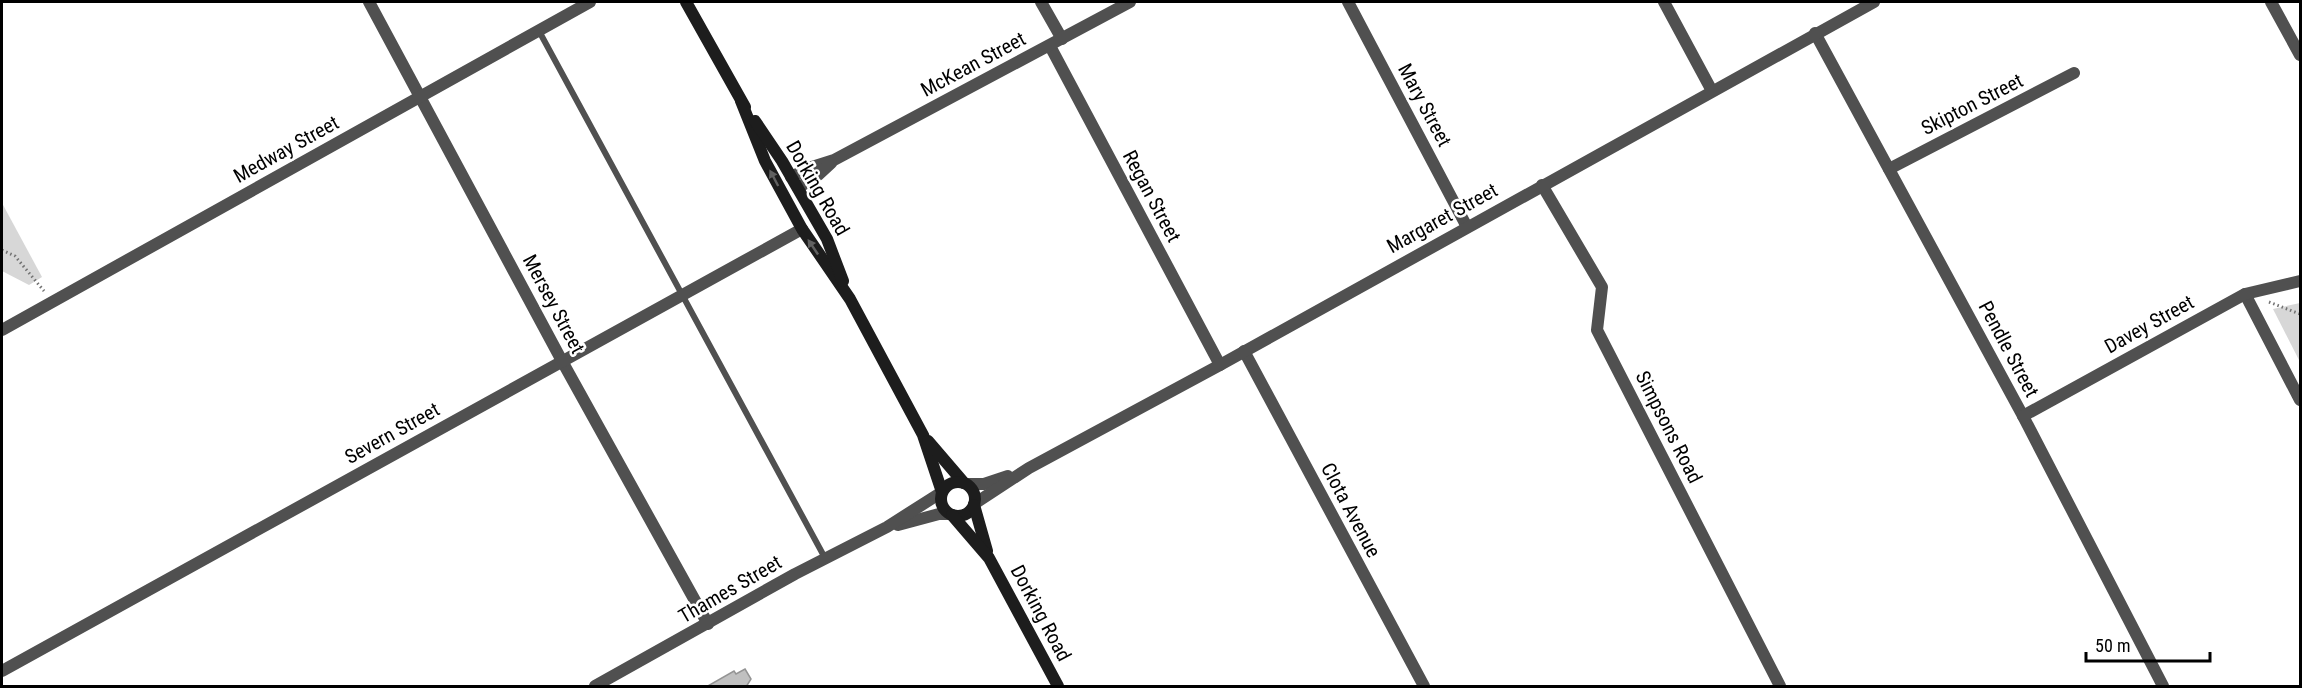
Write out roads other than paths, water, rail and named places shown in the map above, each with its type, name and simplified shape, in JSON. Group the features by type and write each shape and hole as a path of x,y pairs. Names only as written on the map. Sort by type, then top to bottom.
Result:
{"main road":[{"name":"Dorking Road","path":"686,2 741,101 794,182 827,239 850,299"},
{"name":"Dorking Road","path":"741,101 765,161 802,229 850,299 923,435 942,492"},
{"name":"Dorking Road","path":"923,435 965,483"},
{"path":"965,483 974,492 974,504 967,513 951,514 941,502 942,492 949,484 965,483"},
{"name":"Dorking Road","path":"974,504 990,558 1058,687"},
{"name":"Dorking Road","path":"951,514 990,558"}],"street":[{"name":"Mersey Street","path":"369,2 562,361 708,624"},
{"name":"Medway Street","path":"2,330 590,2"},
{"path":"1041,2 1062,39"},
{"name":"McKean Street","path":"794,182 812,167 834,160 1130,2"},
{"name":"Mary Street","path":"1348,2 1467,227"},
{"path":"1664,2 1712,91"},
{"name":"Margaret Street","path":"974,504 1029,468 1874,2"},
{"path":"2271,2 2301,55"},
{"name":"Pendle Street","path":"1815,33 2023,416 2163,687"},
{"name":"Regan Street","path":"1050,46 1220,364"},
{"name":"Skipton Street","path":"1889,169 2074,73"},
{"name":"Simpsons Road","path":"1542,185 1602,287 1597,330 1780,687"},
{"name":"Severn Street","path":"2,671 802,229"},
{"name":"Davey Street","path":"2023,416 2245,294 2301,281"},
{"path":"2245,294 2301,400"},
{"name":"Clota Avenue","path":"1244,351 1424,687"},
{"name":"Margaret Street","path":"965,483 992,482 1029,468"},
{"name":"Thames Street","path":"595,687 825,558 887,528 942,492"},
{"name":"Thames Street","path":"887,528 939,514 951,514"}],"lane":[{"path":"538,30 825,558"}]}
